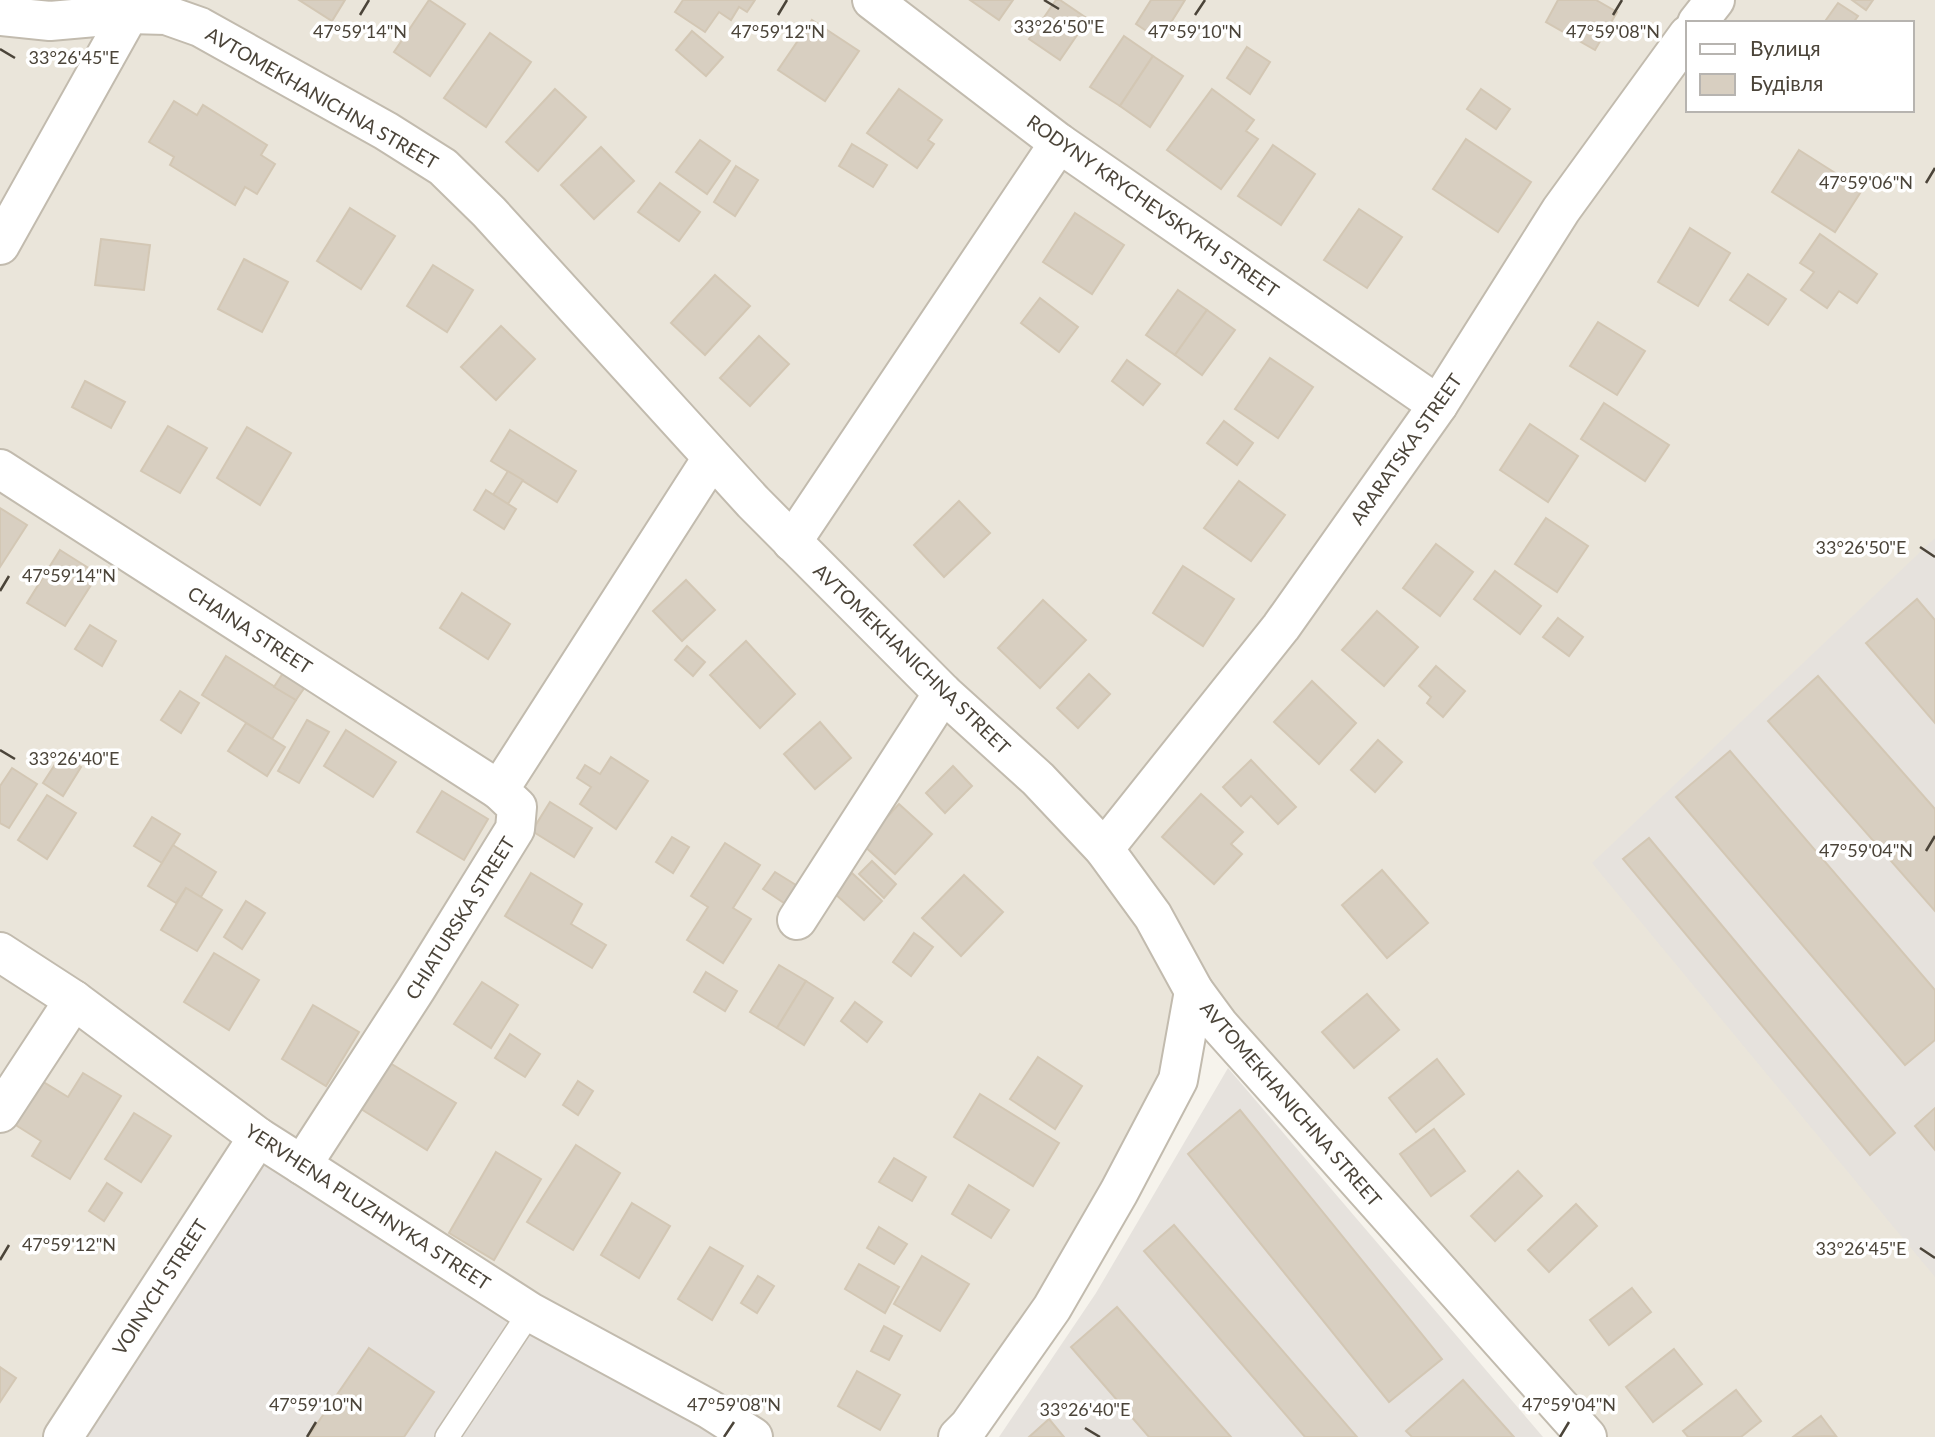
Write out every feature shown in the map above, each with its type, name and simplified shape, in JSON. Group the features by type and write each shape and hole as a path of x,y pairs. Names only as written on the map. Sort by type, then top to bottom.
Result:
{"street":[{"name":"RODYNY KRYCHEVSKYKH STREET","path":"872,0 1059,143 1438,405"},
{"path":"1699,21 1715,0"},
{"path":"0,245 133,7"},
{"name":"AVTOMEKHANICHNA STREET","path":"0,16 50,21 133,7 166,15 200,27 386,131 443,167 489,212 712,458 792,542 943,693 1038,779 1104,849 1153,916 1194,991 1219,1025 1587,1437"},
{"name":"ARARATSKA STREET","path":"1104,849 1281,627 1438,405 1561,210 1686,38"},
{"path":"792,542 1059,143"},
{"path":"499,790 712,458"},
{"name":"CHAINA STREET","path":"0,469 499,790"},
{"path":"797,920 943,693"},
{"name":"CHIATURSKA STREET","path":"302,1165 515,829 517,807 499,790"},
{"name":"YERVHENA PLUZHNYKA STREET","path":"0,951 74,1000 258,1136 302,1165 530,1312 709,1409 753,1437"},
{"path":"958,1437 969,1426 1052,1308 1119,1192 1178,1080 1194,991"},
{"path":"0,1113 74,1000"},
{"name":"VOINYCH STREET","path":"62,1437 258,1136"}],"lane":[{"path":"447,1437 530,1312"}],"shaded area":[{"path":"0,0 1935,0 1935,1437 1587,1437 1194,992 1178,1080 958,1437 0,1437"},
{"path":"1935,538 1935,1277 1592,863"},
{"path":"1228,1068 1543,1437 999,1437 1096,1293"},
{"path":"258,1137 753,1437 63,1437"}],"building":[{"path":"299,0 345,0 332,21"},
{"path":"429,0 465,24 430,76 394,52"},
{"path":"683,0 755,0 747,12 739,7 731,20 719,12 705,32 675,12"},
{"path":"970,0 1013,0 999,20"},
{"path":"1056,0 1088,19 1060,60 1029,39"},
{"path":"1151,0 1185,0 1160,40 1136,24"},
{"path":"1558,0 1596,0 1617,12 1595,50 1546,22"},
{"path":"1852,0 1873,0 1866,10"},
{"path":"1838,3 1858,16 1854,21 1826,20"},
{"path":"812,20 859,51 825,101 778,70"},
{"path":"692,31 723,57 706,76 676,50"},
{"path":"490,33 531,62 486,127 444,98"},
{"path":"1124,36 1153,56 1120,106 1090,87"},
{"path":"1247,47 1270,62 1250,94 1227,78"},
{"path":"1153,56 1183,76 1150,127 1120,106"},
{"path":"555,89 586,117 538,171 506,142"},
{"path":"899,89 942,120 928,140 934,144 917,168 867,133"},
{"path":"1212,89 1254,120 1246,131 1258,139 1221,189 1167,150"},
{"path":"1481,89 1510,109 1496,129 1467,109"},
{"path":"174,101 197,115 203,105 267,145 261,155 275,164 257,194 245,187 235,205 170,165 174,157 149,142"},
{"path":"1466,139 1531,182 1498,232 1433,189"},
{"path":"700,140 730,161 707,194 676,172"},
{"path":"852,144 887,165 873,187 839,166"},
{"path":"1273,145 1315,174 1281,225 1238,196"},
{"path":"601,147 634,181 594,219 561,185"},
{"path":"1799,150 1862,190 1835,232 1772,192"},
{"path":"736,166 758,180 735,216 714,202"},
{"path":"660,183 700,212 679,241 638,212"},
{"path":"350,208 395,236 361,289 317,261"},
{"path":"1359,209 1402,237 1367,288 1324,260"},
{"path":"1075,213 1124,245 1092,294 1043,262"},
{"path":"1690,228 1730,253 1698,306 1658,282"},
{"path":"1820,234 1877,274 1857,303 1839,291 1827,308 1801,290 1814,272 1800,263"},
{"path":"101,239 150,245 144,290 95,285"},
{"path":"244,259 288,282 262,332 218,309"},
{"path":"433,265 473,290 447,332 407,306"},
{"path":"1748,274 1786,299 1768,325 1730,300"},
{"path":"715,275 750,306 705,355 671,323"},
{"path":"1178,290 1207,310 1175,355 1146,335"},
{"path":"1040,298 1078,327 1059,352 1021,323"},
{"path":"1207,310 1235,330 1202,375 1175,355"},
{"path":"1598,322 1645,351 1617,395 1570,366"},
{"path":"501,326 535,359 496,400 461,367"},
{"path":"759,336 789,364 750,406 720,378"},
{"path":"1270,358 1313,387 1278,438 1235,409"},
{"path":"1127,360 1160,384 1143,405 1112,381"},
{"path":"85,381 125,402 111,428 72,407"},
{"path":"1604,403 1669,445 1645,481 1581,439"},
{"path":"1224,421 1253,443 1237,465 1207,443"},
{"path":"1530,424 1578,456 1548,502 1500,470"},
{"path":"168,426 207,448 180,493 141,471"},
{"path":"247,427 291,453 260,505 217,478"},
{"path":"510,430 576,471 557,502 491,461"},
{"path":"508,471 523,480 508,504 493,495"},
{"path":"1239,481 1285,515 1251,561 1204,528"},
{"path":"486,490 516,509 504,529 474,510"},
{"path":"959,501 990,533 944,577 914,545"},
{"path":"0,508 27,525 0,567"},
{"path":"1546,518 1588,546 1557,592 1515,564"},
{"path":"1436,544 1473,572 1440,616 1403,588"},
{"path":"60,550 98,574 65,626 27,603"},
{"path":"1183,566 1234,599 1203,646 1153,613"},
{"path":"1495,571 1541,606 1520,634 1474,599"},
{"path":"686,580 715,610 682,641 653,611"},
{"path":"462,593 510,624 488,659 440,628"},
{"path":"1917,599 1935,620 1935,723 1866,643"},
{"path":"1043,600 1086,640 1040,688 998,648"},
{"path":"1377,611 1418,647 1384,686 1342,650"},
{"path":"1558,618 1583,637 1569,656 1543,637"},
{"path":"90,625 116,641 102,666 75,649"},
{"path":"746,641 795,694 760,728 710,675"},
{"path":"687,646 705,662 693,676 675,660"},
{"path":"226,656 296,700 272,739 202,695"},
{"path":"1436,666 1465,691 1443,717 1427,703 1431,697 1419,686"},
{"path":"285,670 307,684 296,700 274,687"},
{"path":"1089,674 1110,694 1078,728 1057,708"},
{"path":"1818,676 1935,809 1935,911 1768,721"},
{"path":"1312,681 1356,723 1319,764 1274,722"},
{"path":"180,691 199,703 181,733 161,720"},
{"path":"307,720 329,732 299,783 278,771"},
{"path":"820,722 851,758 815,789 784,754"},
{"path":"246,723 285,747 267,776 228,751"},
{"path":"346,730 396,762 373,797 324,766"},
{"path":"1378,740 1402,762 1375,792 1351,770"},
{"path":"1730,751 1935,990 1935,1040 1905,1065 1676,797"},
{"path":"61,755 81,767 63,796 43,783"},
{"path":"611,757 648,781 616,829 580,804 591,787 577,778 585,765 600,774"},
{"path":"1251,760 1296,807 1278,824 1251,796 1241,806 1223,787"},
{"path":"953,766 972,786 945,813 926,793"},
{"path":"12,768 37,784 9,828 0,823 0,786"},
{"path":"442,791 488,819 464,860 417,832"},
{"path":"1201,794 1243,832 1231,844 1242,854 1214,884 1162,837"},
{"path":"47,795 76,813 47,859 18,840"},
{"path":"550,802 592,828 574,857 532,831"},
{"path":"899,804 932,834 895,874 862,844"},
{"path":"152,817 180,834 162,863 134,846"},
{"path":"672,837 689,847 673,873 656,862"},
{"path":"1649,838 1895,1133 1870,1155 1623,859"},
{"path":"725,843 760,865 733,908 751,919 723,963 687,940 708,907 691,896"},
{"path":"173,845 216,872 201,897 186,888 176,903 148,886"},
{"path":"872,861 896,884 884,898 859,874"},
{"path":"1382,870 1428,923 1387,958 1342,905"},
{"path":"775,872 804,890 793,909 763,889"},
{"path":"531,873 582,904 571,924 606,945 592,968 505,916"},
{"path":"852,873 882,901 864,920 834,893"},
{"path":"964,875 1003,912 961,956 922,918"},
{"path":"186,888 222,910 197,951 161,930"},
{"path":"246,901 265,913 242,949 224,937"},
{"path":"914,933 933,947 911,976 893,962"},
{"path":"214,953 259,980 229,1030 184,1002"},
{"path":"779,965 806,981 777,1028 750,1012"},
{"path":"706,972 737,991 725,1011 694,992"},
{"path":"806,981 833,998 804,1045 777,1028"},
{"path":"482,982 518,1005 491,1048 454,1024"},
{"path":"1367,994 1399,1030 1354,1068 1322,1032"},
{"path":"855,1002 882,1022 867,1042 841,1021"},
{"path":"313,1005 359,1032 326,1086 282,1059"},
{"path":"510,1034 540,1054 525,1077 495,1058"},
{"path":"1038,1057 1082,1086 1055,1129 1010,1099"},
{"path":"1437,1059 1464,1094 1416,1132 1389,1098"},
{"path":"390,1063 456,1103 427,1150 361,1109"},
{"path":"83,1073 121,1096 70,1179 32,1156 41,1141 14,1124 40,1080 68,1097"},
{"path":"578,1081 593,1091 578,1115 563,1105"},
{"path":"980,1094 1059,1143 1033,1186 954,1137"},
{"path":"1935,1108 1935,1150 1915,1126"},
{"path":"1240,1110 1442,1359 1389,1402 1188,1154"},
{"path":"134,1113 171,1136 141,1182 105,1159"},
{"path":"1434,1129 1465,1171 1431,1196 1400,1154"},
{"path":"576,1145 620,1173 573,1250 527,1222"},
{"path":"496,1152 541,1179 494,1260 449,1233"},
{"path":"894,1158 926,1177 912,1201 879,1182"},
{"path":"1518,1171 1542,1196 1495,1241 1471,1216"},
{"path":"107,1183 122,1193 104,1221 89,1211"},
{"path":"969,1185 1009,1210 991,1238 952,1214"},
{"path":"632,1203 670,1226 639,1278 601,1255"},
{"path":"1576,1204 1597,1226 1549,1272 1528,1250"},
{"path":"1174,1225 1357,1437 1305,1437 1144,1251"},
{"path":"879,1227 907,1244 894,1264 867,1248"},
{"path":"710,1247 743,1266 712,1320 678,1299"},
{"path":"922,1256 969,1284 940,1331 894,1304"},
{"path":"859,1264 899,1287 885,1313 845,1289"},
{"path":"758,1276 774,1286 757,1313 741,1303"},
{"path":"1632,1288 1651,1312 1609,1345 1590,1320"},
{"path":"1117,1307 1231,1437 1149,1437 1071,1347"},
{"path":"884,1326 902,1336 889,1360 871,1351"},
{"path":"369,1348 434,1392 404,1437 308,1437"},
{"path":"1674,1349 1702,1384 1653,1422 1626,1387"},
{"path":"0,1367 16,1378 0,1402"},
{"path":"857,1371 900,1395 880,1430 838,1406"},
{"path":"1463,1380 1514,1437 1412,1437 1406,1431"},
{"path":"1736,1390 1761,1421 1741,1437 1688,1437 1683,1431"},
{"path":"1821,1416 1836,1436 1793,1437"},
{"path":"1049,1419 1064,1437 1029,1437"}]}
